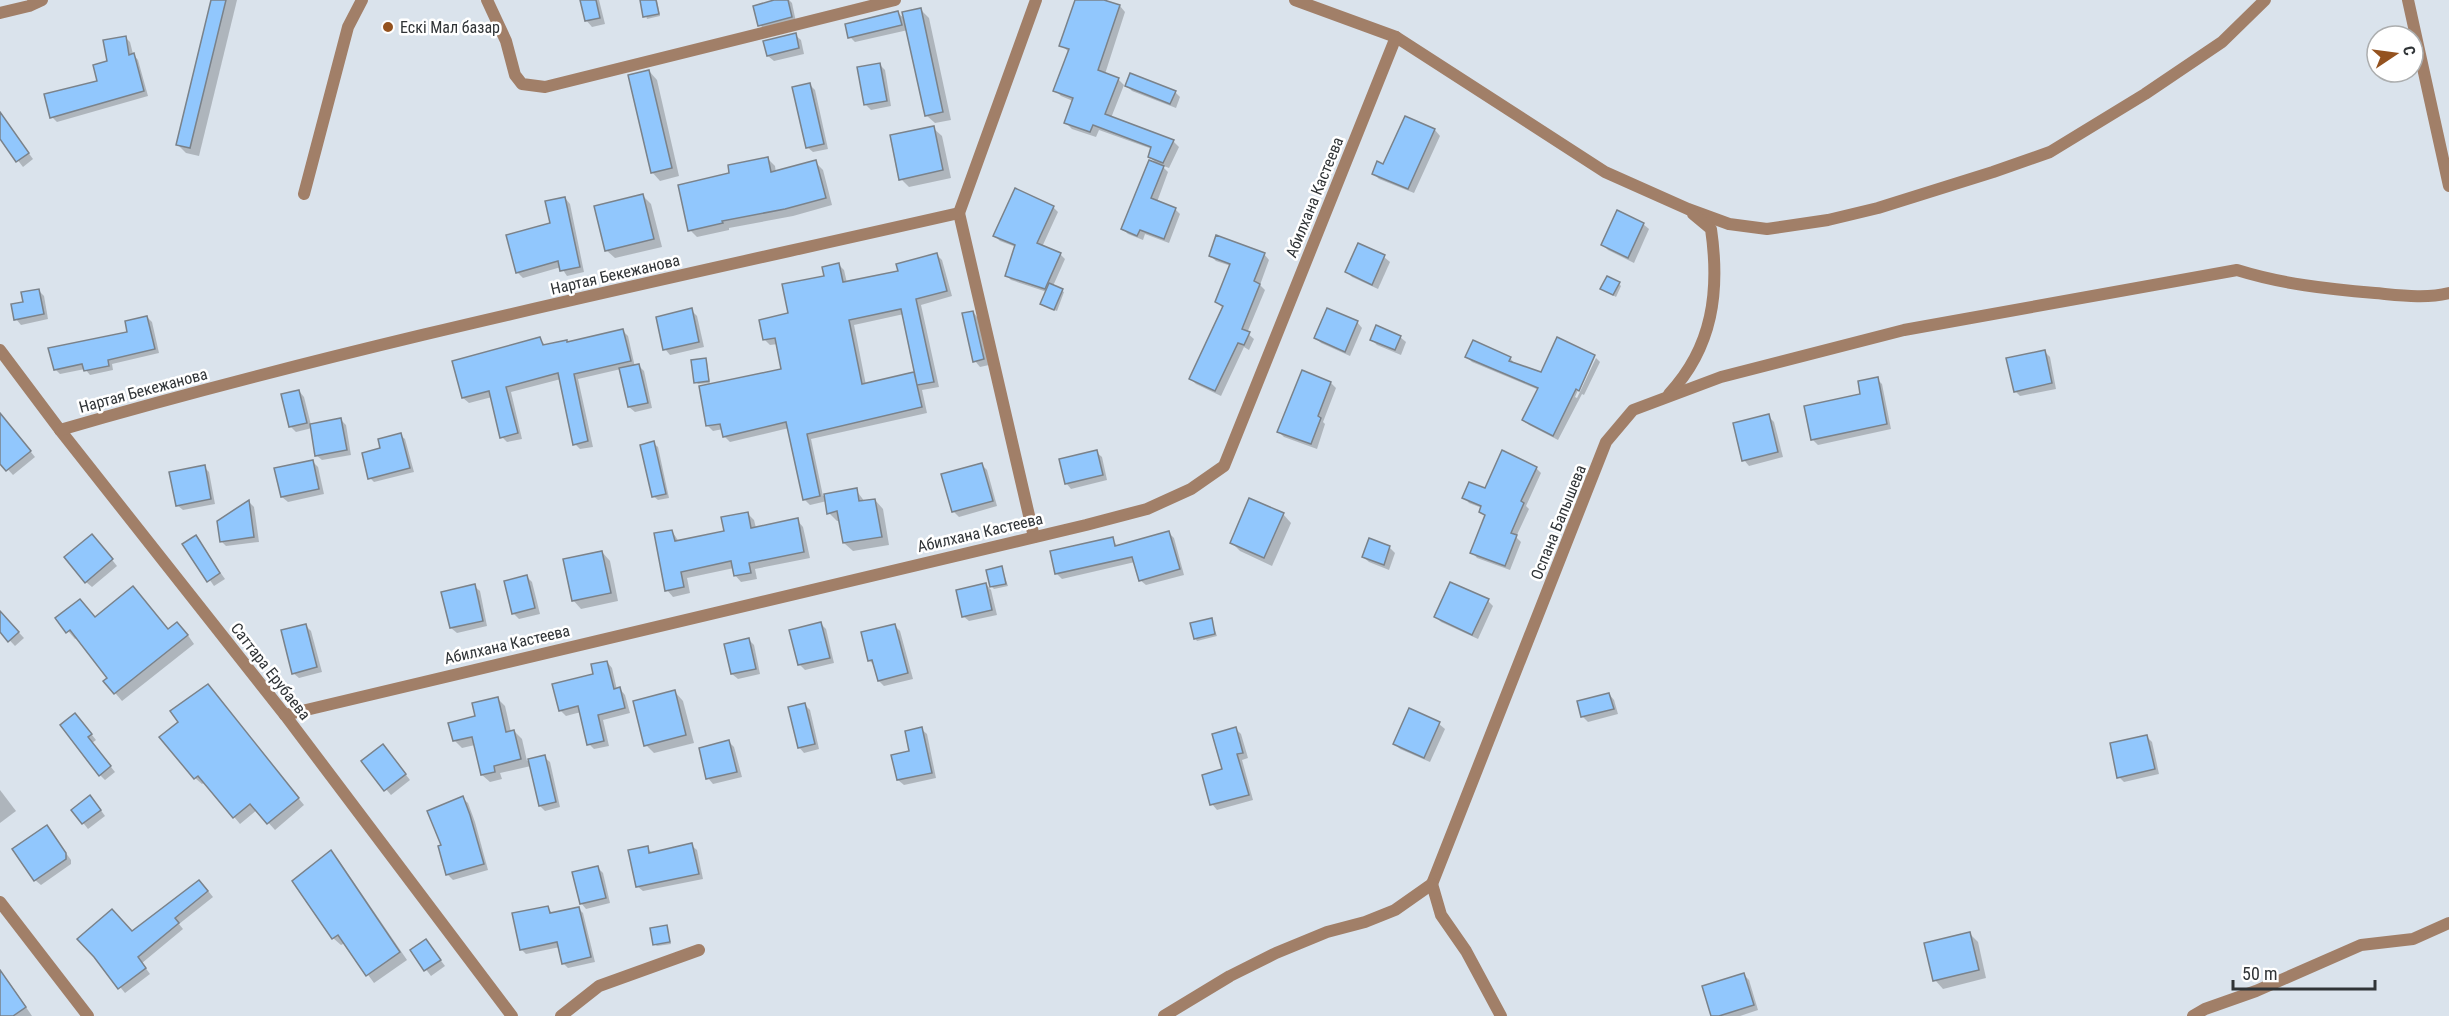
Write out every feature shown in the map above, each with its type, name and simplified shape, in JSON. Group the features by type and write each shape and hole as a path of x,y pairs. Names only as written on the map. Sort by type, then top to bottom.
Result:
{"street":[{"path":"0,13 29,6 42,0"},
{"path":"304,195 348,27 362,0"},
{"path":"487,0 506,41 515,75 522,84 544,87 852,6 895,0"},
{"path":"1034,537 959,213 1036,0"},
{"path":"1295,0 1396,37 1605,172 1688,209 1729,224 1767,229 1828,220 1878,208 2040,156 2102,121 2222,42 2265,0"},
{"path":"2408,0 2449,186"},
{"name":"Абилхана Кастеева","path":"285,715 1147,509 1191,489 1224,466 1396,37"},
{"name":"Оспана Бапышева","path":"1432,884 1606,442 1633,410 1668,395 1686,376 1706,335 1715,285 1716,263 1711,229 1688,209"},
{"name":"Нартая Бекежанова","path":"60,430 136,408 426,334 959,213"},
{"path":"1668,395 1721,377 1904,330 2237,270 2269,280 2308,286 2405,296 2449,294"},
{"name":"Саттара Ерубаева","path":"0,350 60,430 285,715 512,1016"},
{"path":"1164,1016 1230,976 1276,953 1327,932 1365,922 1395,910 1432,884 1441,915 1466,951 1501,1016"},
{"path":"0,902 88,1016"},
{"path":"2193,1016 2361,945 2413,939 2449,922"},
{"path":"561,1016 599,986 699,950"}],"building":[{"path":"211,0 226,0 190,148 176,145"},
{"path":"580,0 596,0 600,18 585,21"},
{"path":"640,0 656,0 659,14 643,17"},
{"path":"774,0 788,0 792,17 758,26 753,6"},
{"path":"1075,0 1104,0 1120,5 1098,70 1119,78 1105,114 1174,140 1163,163 1148,157 1151,147 1093,125 1090,132 1064,123 1073,98 1053,91 1069,49 1059,46"},
{"path":"921,8 943,112 925,116 902,12"},
{"path":"898,11 902,25 848,38 845,24"},
{"path":"796,33 799,48 767,56 763,41"},
{"path":"126,36 129,55 134,53 144,91 50,118 44,94 97,81 93,65 107,61 103,40"},
{"path":"880,63 887,101 864,105 857,67"},
{"path":"649,70 672,168 651,173 628,75"},
{"path":"1130,73 1176,91 1170,104 1125,86"},
{"path":"810,83 824,144 806,148 792,87"},
{"path":"0,112 29,153 16,162 0,139"},
{"path":"1405,116 1435,129 1408,189 1372,174 1377,161 1383,164"},
{"path":"934,126 943,170 899,180 890,135"},
{"path":"768,157 771,172 816,160 826,198 785,209 722,221 723,223 688,231 678,185 729,173 728,165"},
{"path":"1149,160 1164,166 1151,198 1176,208 1164,239 1140,230 1137,236 1121,229"},
{"path":"1015,188 1054,206 1037,243 1061,253 1045,289 1005,276 1015,245 993,236"},
{"path":"643,194 654,239 605,251 594,206"},
{"path":"565,197 580,267 560,271 558,261 516,273 506,235 550,223 545,201"},
{"path":"1617,210 1644,223 1628,258 1601,245"},
{"path":"1216,235 1265,253 1254,281 1260,284 1242,329 1250,332 1244,345 1238,343 1215,391 1189,379 1223,306 1215,302 1230,264 1209,256"},
{"path":"1358,243 1385,255 1372,285 1345,272"},
{"path":"937,253 947,291 916,299 934,382 917,385 922,407 807,434 820,496 803,500 786,422 723,437 720,424 706,426 699,386 781,369 775,338 763,340 759,320 788,313 782,284 824,276 822,267 839,263 843,282 898,271 896,264","holes":["901,309 917,385 914,372 862,384 849,320"]},
{"path":"1607,276 1620,282 1613,295 1600,289"},
{"path":"1049,283 1063,289 1054,310 1040,304"},
{"path":"39,289 44,314 14,320 11,304 23,302 21,292"},
{"path":"692,308 699,342 663,350 656,317"},
{"path":"1327,308 1358,321 1345,352 1314,338"},
{"path":"973,311 984,359 973,362 962,313"},
{"path":"147,316 155,349 108,360 109,366 84,371 82,364 54,370 48,348 127,332 125,321"},
{"path":"1376,325 1401,336 1395,350 1370,340"},
{"path":"623,329 631,361 574,374 588,441 573,445 558,373 506,387 518,433 500,438 489,391 462,398 452,361 540,337 543,345"},
{"path":"1557,337 1595,355 1579,391 1576,389 1553,436 1522,420 1538,388 1465,357 1473,340 1511,357 1509,361 1541,372"},
{"path":"2045,350 2052,383 2014,392 2006,358"},
{"path":"706,358 709,381 694,383 691,360"},
{"path":"639,364 648,403 628,407 619,368"},
{"path":"1302,370 1331,382 1318,416 1321,418 1311,444 1277,432"},
{"path":"1878,377 1887,424 1811,440 1804,406 1860,394 1858,381"},
{"path":"299,390 307,423 289,427 281,394"},
{"path":"0,413 31,451 6,471 0,464"},
{"path":"1769,414 1778,452 1742,461 1733,423"},
{"path":"341,418 347,450 315,456 310,424"},
{"path":"401,433 410,468 368,479 362,453 380,448 378,439"},
{"path":"654,441 666,494 652,497 640,445"},
{"path":"1097,450 1103,475 1065,484 1059,459"},
{"path":"1502,450 1537,467 1521,501 1524,503 1511,533 1517,535 1505,566 1470,553 1485,515 1479,512 1481,506 1462,498 1469,482 1485,488"},
{"path":"313,460 319,489 281,497 274,468"},
{"path":"982,463 993,501 952,512 941,474"},
{"path":"205,465 211,499 176,506 169,472"},
{"path":"857,488 859,501 875,499 882,537 843,543 837,511 827,514 824,494"},
{"path":"1249,498 1284,513 1264,558 1230,543"},
{"path":"249,500 254,537 220,542 217,521"},
{"path":"748,512 751,528 798,518 804,552 749,563 751,573 734,576 731,561 681,572 684,587 665,591 654,533 672,530 675,541 724,531 721,517"},
{"path":"1169,531 1180,569 1139,581 1132,557 1055,574 1050,551 1113,537 1115,546"},
{"path":"92,534 113,559 85,583 64,557"},
{"path":"196,535 220,573 207,582 182,544"},
{"path":"1369,538 1390,546 1384,565 1362,557"},
{"path":"602,551 611,593 572,601 563,559"},
{"path":"1002,566 1006,584 990,587 986,570"},
{"path":"527,575 535,608 512,614 504,581"},
{"path":"1450,582 1489,599 1472,635 1434,617"},
{"path":"986,583 992,610 962,617 956,590"},
{"path":"475,584 483,621 450,628 441,592"},
{"path":"133,586 168,629 177,622 188,635 114,694 103,681 107,678 70,630 66,633 55,618 80,599 95,617"},
{"path":"0,611 19,632 8,642 0,632"},
{"path":"1212,618 1215,634 1194,639 1190,623"},
{"path":"821,622 830,658 798,665 789,630"},
{"path":"306,624 317,667 292,674 281,630"},
{"path":"895,624 908,673 878,681 872,660 868,661 861,632"},
{"path":"749,638 756,669 731,674 724,644"},
{"path":"607,661 614,689 620,687 625,708 598,715 604,741 587,745 578,706 559,711 552,684 593,674 591,664"},
{"path":"208,684 299,798 267,824 250,804 233,818 198,776 194,779 159,737 178,722 170,711"},
{"path":"675,690 686,735 644,746 633,701"},
{"path":"1609,693 1614,709 1581,717 1577,701"},
{"path":"498,697 506,732 514,730 521,759 494,766 495,772 481,775 472,737 453,741 448,723 475,716 472,703"},
{"path":"805,703 815,744 798,748 788,707"},
{"path":"1409,708 1440,722 1424,758 1393,744"},
{"path":"75,713 92,734 88,737 111,766 99,776 60,725"},
{"path":"922,727 932,773 897,780 891,755 909,751 905,731"},
{"path":"1236,727 1243,753 1237,754 1249,795 1210,805 1202,775 1222,769 1212,734"},
{"path":"2147,735 2155,769 2117,778 2110,743"},
{"path":"729,740 737,772 706,779 699,748"},
{"path":"383,744 406,774 384,791 361,761"},
{"path":"545,755 556,802 539,806 528,759"},
{"path":"90,795 101,810 82,824 71,810"},
{"path":"463,796 484,864 446,875 438,846 441,845 427,811"},
{"path":"47,825 66,853 66,859 34,881 12,849"},
{"path":"692,843 699,874 636,887 628,850 648,846 649,853"},
{"path":"331,850 400,952 366,976 338,935 332,939 292,881"},
{"path":"598,866 606,898 580,904 572,872"},
{"path":"199,880 208,891 175,918 179,923 138,957 146,968 118,989 77,939 112,909 132,931"},
{"path":"548,906 550,913 579,907 591,957 562,964 557,942 520,950 512,913"},
{"path":"667,925 670,942 653,945 650,928"},
{"path":"1970,932 1979,970 1933,981 1924,943"},
{"path":"426,939 441,960 424,971 410,950"},
{"path":"0,970 26,1007 13,1016 0,1016"},
{"path":"1744,973 1754,1005 1719,1016 1711,1016 1702,986"}],"place":[{"name":"Ескі Мал базар","path":"388,27"}]}
